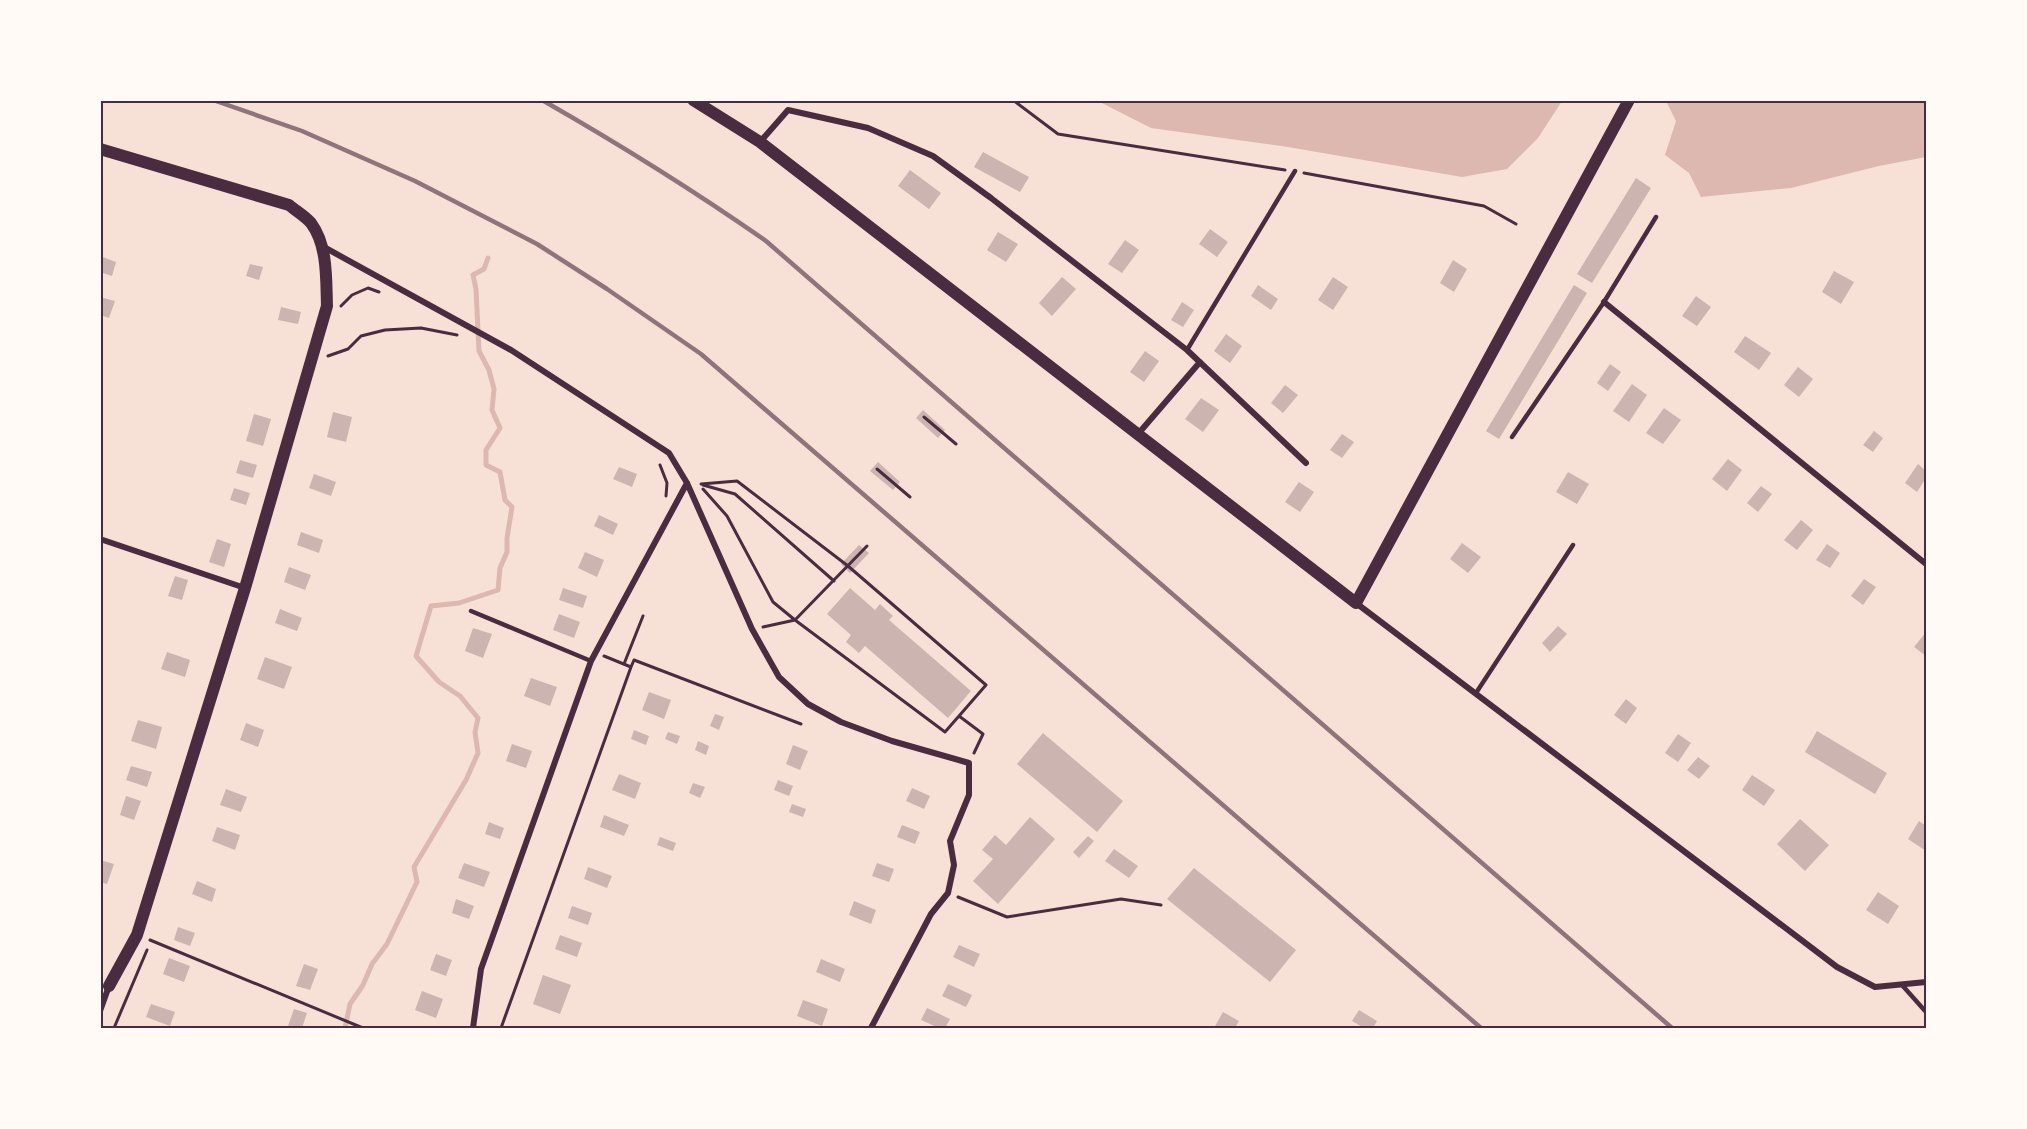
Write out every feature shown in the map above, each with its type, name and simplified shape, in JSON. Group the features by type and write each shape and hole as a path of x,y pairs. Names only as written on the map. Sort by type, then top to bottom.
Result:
{"main road":[{"path":"693,100 760,142 1356,603 1629,100"},
{"path":"100,149 289,205 311,223 322,246 326,268 327,306 245,588 137,935 109,986"}],"street":[{"path":"760,142 788,110 868,128 933,156 991,198 1187,350 1306,463"},
{"path":"322,246 511,350 669,453 687,483 752,629 779,677 808,704 841,722 892,741 969,763 969,795 950,841 954,866 948,893 931,914 871,1029"},
{"path":"1604,302 1926,564"},
{"path":"1138,434 1200,363"},
{"path":"473,1029 481,969 591,661 687,483"},
{"path":"100,539 245,588"},
{"path":"1356,603 1837,967 1875,987 1926,982"},
{"path":"100,1011 109,986"}],"lane":[{"path":"1187,350 1295,171"},
{"path":"1512,437 1604,302 1656,217"},
{"path":"1476,693 1573,545"},
{"path":"471,611 591,661"},
{"path":"1902,985 1926,1012"}],"path":[{"path":"1013,100 1058,134 1295,171 1484,206 1516,224"},
{"path":"340,308 352,295 368,288 388,295"},
{"path":"330,348 328,356 348,349 361,336 385,330 421,328 463,334 454,327"},
{"path":"924,417 956,444"},
{"path":"657,458 667,483 666,501"},
{"path":"877,469 910,497"},
{"path":"737,481 848,566 986,685 945,732 773,602 727,516 699,484 737,481"},
{"path":"699,484 735,494 834,581"},
{"path":"752,629 795,620 867,546"},
{"path":"624,664 643,616"},
{"path":"596,653 631,667"},
{"path":"501,1029 634,660 801,724"},
{"path":"959,716 983,734 969,763"},
{"path":"948,893 1007,917 1121,899 1161,905"},
{"path":"137,935 363,1029"}],"shaded area":[{"path":"1098,101 1562,101 1538,138 1507,169 1462,177 1288,147 1151,128"},
{"path":"1666,101 1926,101 1926,157 1791,188 1701,197 1689,173 1665,155 1676,121"}],"building":[{"path":"983,152 1029,177 1020,192 974,167"},
{"path":"910,170 941,193 929,209 898,186"},
{"path":"1636,178 1651,188 1592,283 1577,274"},
{"path":"1210,229 1228,242 1217,257 1199,244"},
{"path":"998,232 1018,244 1006,262 987,250"},
{"path":"1125,240 1139,250 1122,273 1108,264"},
{"path":"100,256 116,262 112,276 100,272"},
{"path":"1453,260 1467,269 1454,292 1440,283"},
{"path":"250,264 263,267 259,280 246,276"},
{"path":"1834,271 1854,282 1841,304 1822,292"},
{"path":"1062,277 1076,289 1052,316 1039,303"},
{"path":"1333,277 1348,287 1333,310 1318,300"},
{"path":"1258,285 1278,299 1271,310 1251,296"},
{"path":"1574,285 1587,293 1499,439 1486,431"},
{"path":"1696,296 1711,307 1697,326 1682,316"},
{"path":"100,297 115,301 109,318 100,315"},
{"path":"1182,302 1194,310 1183,327 1171,320"},
{"path":"281,307 301,312 298,324 278,320"},
{"path":"1226,334 1242,346 1230,363 1214,351"},
{"path":"1745,336 1771,353 1759,370 1734,352"},
{"path":"1145,351 1159,361 1144,382 1130,372"},
{"path":"1610,364 1621,372 1608,391 1597,383"},
{"path":"1798,367 1813,379 1799,397 1784,385"},
{"path":"1632,384 1647,395 1629,422 1613,411"},
{"path":"1285,385 1298,395 1283,413 1271,403"},
{"path":"1201,398 1219,410 1203,432 1185,419"},
{"path":"1664,408 1681,420 1663,444 1646,433"},
{"path":"923,410 945,430 938,438 916,418"},
{"path":"333,412 352,417 346,442 327,437"},
{"path":"254,414 271,419 263,446 246,441"},
{"path":"1874,431 1883,438 1873,452 1863,445"},
{"path":"1342,434 1354,442 1342,458 1330,450"},
{"path":"1728,459 1742,470 1727,491 1712,479"},
{"path":"240,460 257,465 253,478 236,473"},
{"path":"878,462 900,482 893,490 870,471"},
{"path":"1918,464 1926,471 1926,478 1917,492 1905,483"},
{"path":"619,467 637,474 632,487 613,479"},
{"path":"1568,472 1589,484 1577,504 1556,492"},
{"path":"314,474 336,482 331,496 309,488"},
{"path":"1299,482 1314,492 1300,512 1285,502"},
{"path":"1761,486 1772,494 1758,512 1747,503"},
{"path":"234,488 250,493 246,505 230,500"},
{"path":"599,515 618,524 613,535 594,526"},
{"path":"1801,520 1813,530 1797,550 1784,540"},
{"path":"301,532 323,540 319,553 297,545"},
{"path":"217,539 231,544 224,567 209,562"},
{"path":"1462,543 1481,557 1468,573 1450,559"},
{"path":"1827,544 1840,553 1830,568 1816,560"},
{"path":"859,545 869,553 850,573 841,564"},
{"path":"585,552 604,560 597,577 578,568"},
{"path":"289,567 311,575 305,590 284,582"},
{"path":"175,576 188,580 182,600 168,596"},
{"path":"1864,579 1876,587 1863,605 1851,596"},
{"path":"563,588 587,596 583,608 559,600"},
{"path":"850,588 875,610 880,604 893,616 889,620 971,691 948,718 865,646 859,653 846,642 851,635 827,614"},
{"path":"280,609 302,618 297,631 275,623"},
{"path":"559,614 580,622 574,638 553,630"},
{"path":"1558,626 1567,634 1550,652 1542,643"},
{"path":"473,628 492,634 483,658 465,651"},
{"path":"1926,632 1926,656 1914,647"},
{"path":"167,652 190,660 185,677 161,669"},
{"path":"265,657 292,667 284,689 257,679"},
{"path":"531,678 557,687 550,706 524,696"},
{"path":"649,692 671,700 664,719 642,710"},
{"path":"1626,699 1637,708 1626,724 1614,715"},
{"path":"715,714 724,717 719,730 710,726"},
{"path":"138,720 162,727 156,749 131,741"},
{"path":"246,723 264,730 258,747 240,740"},
{"path":"634,730 649,736 646,745 631,739"},
{"path":"1817,731 1887,773 1875,794 1805,752"},
{"path":"668,732 680,736 677,744 665,739"},
{"path":"1043,733 1123,801 1097,832 1017,764"},
{"path":"1678,734 1691,743 1678,762 1665,753"},
{"path":"698,741 709,746 706,755 695,750"},
{"path":"512,744 532,751 526,768 506,761"},
{"path":"793,745 808,751 800,770 786,764"},
{"path":"1698,757 1710,766 1699,779 1687,770"},
{"path":"131,766 152,772 147,787 126,780"},
{"path":"619,774 641,783 635,799 612,790"},
{"path":"1752,775 1775,790 1764,806 1742,790"},
{"path":"778,780 793,786 789,796 774,790"},
{"path":"693,783 705,787 700,798 689,793"},
{"path":"912,788 930,796 924,809 906,801"},
{"path":"226,789 247,797 241,812 220,805"},
{"path":"126,796 141,801 134,820 120,815"},
{"path":"792,804 806,809 803,817 789,812"},
{"path":"604,815 629,825 624,836 600,827"},
{"path":"1030,817 1055,839 998,904 973,881 993,859 982,850 995,835 1006,845"},
{"path":"1800,819 1829,845 1805,871 1777,844"},
{"path":"1919,821 1926,826 1926,851 1908,839"},
{"path":"489,822 504,828 500,839 485,834"},
{"path":"902,825 920,832 915,844 897,837"},
{"path":"217,827 240,835 235,850 212,841"},
{"path":"1088,836 1094,841 1079,858 1073,852"},
{"path":"660,837 676,843 673,851 657,845"},
{"path":"1114,849 1138,866 1129,878 1105,861"},
{"path":"100,860 114,864 107,884 100,882"},
{"path":"464,863 490,872 484,887 458,878"},
{"path":"877,863 894,869 889,882 872,876"},
{"path":"588,867 612,876 607,888 584,879"},
{"path":"1194,868 1296,950 1270,982 1167,899"},
{"path":"197,881 216,889 212,902 192,894"},
{"path":"1878,892 1899,906 1888,924 1866,910"},
{"path":"456,899 474,906 469,919 452,913"},
{"path":"854,901 876,910 871,924 849,915"},
{"path":"572,906 592,913 588,925 568,918"},
{"path":"178,927 195,933 190,946 174,940"},
{"path":"560,935 582,943 577,957 555,949"},
{"path":"959,945 980,954 974,967 953,957"},
{"path":"436,954 452,960 446,976 430,970"},
{"path":"169,958 190,966 184,982 163,974"},
{"path":"821,959 845,969 840,982 816,972"},
{"path":"304,964 318,969 310,990 296,986"},
{"path":"543,975 571,985 560,1014 533,1004"},
{"path":"948,984 972,995 966,1007 942,996"},
{"path":"422,991 443,999 436,1018 415,1010"},
{"path":"803,1000 828,1009 822,1026 797,1016"},
{"path":"151,1004 175,1012 170,1026 146,1017"},
{"path":"927,1008 950,1019 945,1028 939,1028 921,1020"},
{"path":"294,1009 307,1013 302,1028 288,1026"},
{"path":"1359,1010 1377,1021 1373,1028 1364,1028 1352,1021"},
{"path":"1223,1012 1239,1021 1235,1028 1214,1028"}],"waterway":[{"path":"345,1028 350,1004 363,985 372,964 387,944 417,882 414,867 466,780 478,753 475,732 478,718 460,696 439,682 416,656 431,606 459,603 498,590 500,568 507,552 512,507 505,500 500,472 486,465 486,450 500,428 492,410 494,389 489,370 479,351 476,289 473,275 484,269 488,258"}],"railway":[{"path":"213,100 302,131 415,181 537,244 701,354 1481,1028"},
{"path":"542,100 655,168 766,241 1672,1028"}]}
